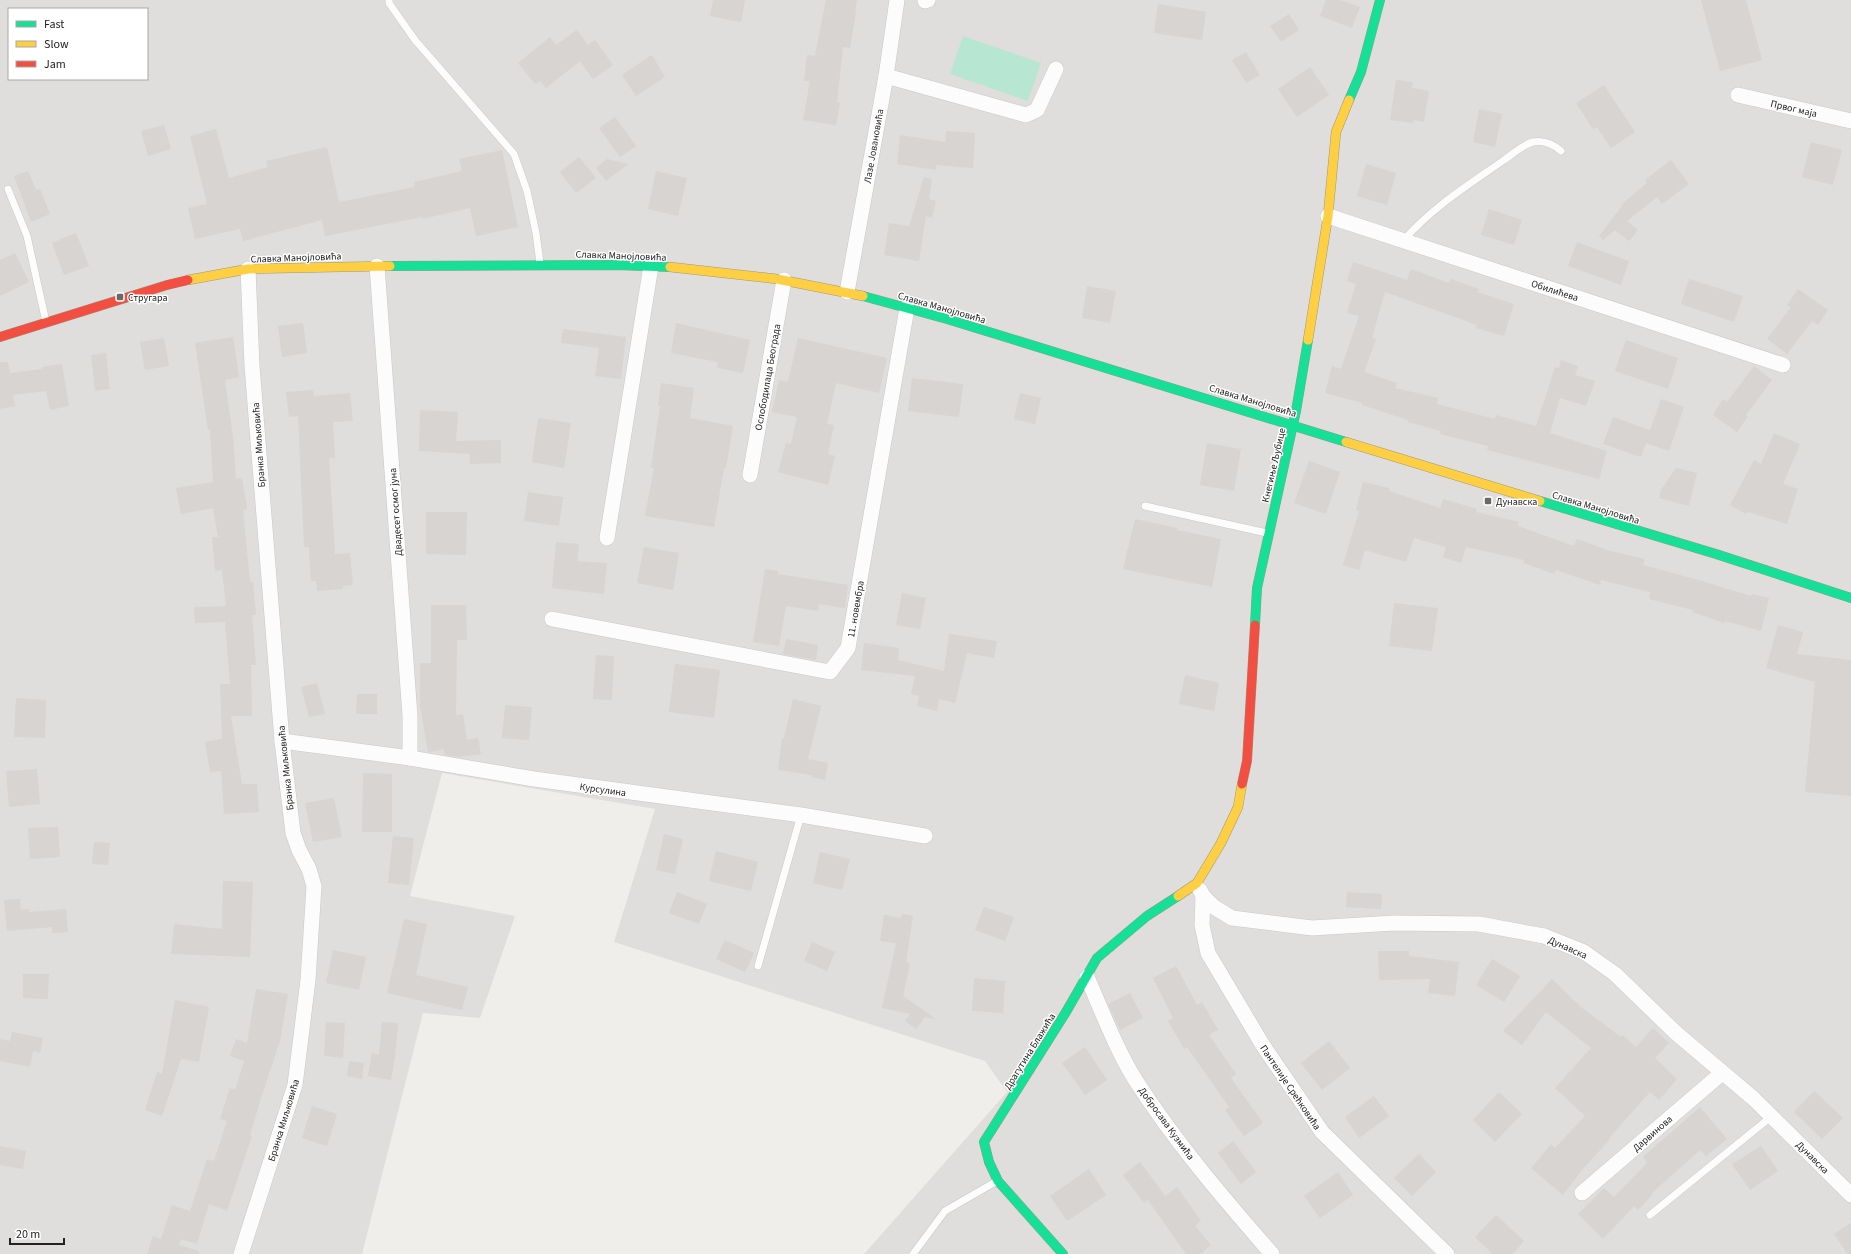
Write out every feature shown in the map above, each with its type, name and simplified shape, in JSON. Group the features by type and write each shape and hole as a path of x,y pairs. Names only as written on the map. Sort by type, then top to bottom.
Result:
{"main road":[{"name":"Кнегиње Љубице","path":"1200,890 1238,807 1247,761 1257,588 1294,425 1328,216 1336,132 1361,72 1380,0"},
{"name":"Славка Манојловића","path":"0,336 167,285 248,269 378,266 651,266 716,271 784,280 847,292 907,308 1773,572 1851,598"},
{"name":"Драгутина Блажића","path":"1063,1254 998,1181 989,1162 984,1142 1097,958 1147,916 1200,890"}],"street":[{"name":"Лазе Јовановића","path":"847,292 886,76 897,0"},
{"path":"886,76 1026,115 1037,110 1056,68"},
{"name":"Првог маја","path":"1738,95 1851,121"},
{"name":"Обилићева","path":"1328,216 1782,365"},
{"name":"Двадесет осмог јуна","path":"378,266 410,716 410,758"},
{"path":"607,538 651,266"},
{"name":"Бранка Миљковића","path":"241,1254 295,1085 308,980 314,886 309,869 292,833 282,741 252,366 248,269"},
{"name":"Ослободилаца Београда","path":"750,474 784,280"},
{"name":"11. новембра","path":"552,619 830,672 837,665 848,648 907,308"},
{"name":"Курсулина","path":"282,741 410,758 534,779 801,815 925,836"},
{"name":"Дунавска","path":"1200,890 1214,907 1232,918 1312,928 1394,923 1479,924 1544,936 1584,952 1615,974 1676,1033 1754,1099 1851,1195"},
{"name":"Пантелије Срећковића","path":"1200,890 1202,925 1208,953 1262,1044 1322,1132 1447,1254"},
{"name":"Добросава Кузмића","path":"1086,977 1136,1080 1179,1141 1229,1206 1272,1254"},
{"name":"Дарвинова","path":"1582,1193 1722,1073"}],"lane":[{"path":"389,0 389,3 415,40 514,154 527,191 536,233 540,265"},
{"path":"1403,241 1422,221 1481,176 1527,144 1541,141 1555,146 1561,151"},
{"path":"8,189 27,236 46,322"},
{"path":"1145,506 1269,534"},
{"path":"758,966 801,815"},
{"path":"1650,1215 1772,1116"},
{"path":"913,1254 945,1211 998,1181"}],"shaded area":[{"path":"0,0 1851,0 1851,1254 864,1254 1007,1092 985,1061 614,942 655,809 442,773 410,896 515,916 480,1018 423,1013 362,1254 0,1254"}],"green space":[{"path":"963,36 1041,63 1028,101 950,74"}],"building":[{"path":"713,0 745,0 741,22 710,16"},
{"path":"826,0 857,0 850,48 843,47 837,102 840,103 836,125 803,120 810,81 804,81 807,55 815,56"},
{"path":"1326,0 1340,0 1360,7 1352,28 1320,16"},
{"path":"1701,0 1746,0 1762,60 1720,71"},
{"path":"1158,4 1206,12 1202,40 1154,33"},
{"path":"1289,14 1299,30 1281,42 1270,26"},
{"path":"577,30 588,45 595,40 613,65 593,79 580,61 546,88 540,81 535,84 518,63 550,37 556,45"},
{"path":"1246,52 1260,75 1246,83 1232,60"},
{"path":"652,55 665,77 636,96 622,75"},
{"path":"1310,67 1329,95 1297,117 1278,89"},
{"path":"1396,80 1413,82 1412,88 1429,91 1424,122 1414,120 1413,123 1390,120"},
{"path":"1604,85 1635,132 1611,148 1597,127 1593,129 1576,103"},
{"path":"1479,109 1502,114 1495,147 1473,142"},
{"path":"615,117 636,146 620,157 599,128"},
{"path":"164,125 171,149 148,156 141,131"},
{"path":"216,129 229,178 268,167 266,161 327,147 339,202 415,187 414,182 462,171 459,159 502,150 518,227 476,236 470,208 422,219 422,217 325,236 322,220 243,241 240,229 195,239 188,208 207,204 190,136"},
{"path":"946,131 975,133 973,168 936,165 936,170 897,164 900,135 945,142"},
{"path":"1811,142 1842,150 1833,185 1802,177"},
{"path":"579,157 596,178 576,193 560,172"},
{"path":"607,159 628,164 606,181 596,168"},
{"path":"1671,160 1689,184 1662,204 1657,197 1627,221 1638,230 1629,241 1615,230 1603,240 1599,236 1622,206 1621,205 1647,183 1645,180"},
{"path":"1366,164 1396,173 1387,205 1357,196"},
{"path":"28,171 36,190 40,189 50,214 31,222 14,176"},
{"path":"656,171 687,178 678,216 648,209"},
{"path":"924,177 932,179 929,199 936,201 932,218 926,216 919,261 884,255 889,223 909,226"},
{"path":"1489,209 1522,220 1514,245 1481,235"},
{"path":"76,233 89,266 64,275 52,243"},
{"path":"1577,242 1629,261 1621,285 1568,266"},
{"path":"15,253 29,282 0,296 0,260"},
{"path":"1353,262 1407,280 1411,269 1449,283 1451,279 1479,289 1477,292 1514,304 1504,336 1476,328 1477,325 1385,292 1372,338 1376,339 1364,372 1397,383 1395,388 1438,398 1437,404 1495,419 1496,415 1536,426 1555,367 1559,368 1561,360 1578,366 1575,375 1595,381 1586,406 1560,398 1550,433 1607,451 1599,479 1487,450 1488,446 1440,434 1441,431 1408,422 1408,420 1362,405 1362,403 1325,393 1332,366 1341,369 1359,316 1347,313 1356,284 1347,281"},
{"path":"1689,279 1743,296 1734,322 1681,304"},
{"path":"1087,286 1116,291 1110,323 1082,318"},
{"path":"1798,289 1828,310 1818,325 1812,321 1787,354 1767,339 1791,307 1787,305"},
{"path":"303,323 307,353 282,357 278,326"},
{"path":"676,323 750,340 743,373 717,368 718,362 671,353"},
{"path":"563,329 626,337 621,379 595,376 599,348 561,343"},
{"path":"233,337 239,377 225,380 233,437 236,479 242,478 247,509 243,510 250,582 253,582 256,615 252,615 256,665 251,665 252,716 231,716 242,784 257,784 259,812 224,814 221,771 210,772 205,742 222,739 220,684 230,684 225,622 195,623 194,607 226,606 222,570 215,571 212,537 218,537 213,508 181,514 176,488 213,482 210,429 208,430 195,343"},
{"path":"164,338 169,366 145,370 140,342"},
{"path":"798,338 887,358 879,393 836,383 827,424 834,425 828,454 835,456 828,485 778,472 786,443 791,444 797,417 772,412 779,380 788,382"},
{"path":"1626,340 1678,358 1668,389 1615,371"},
{"path":"106,353 110,389 95,391 91,355"},
{"path":"0,362 8,362 10,373 42,369 42,367 62,364 69,406 50,410 46,391 13,395 15,406 0,409"},
{"path":"1754,366 1772,380 1746,415 1748,416 1737,432 1713,415 1723,399 1727,402"},
{"path":"912,378 963,384 959,417 908,411"},
{"path":"661,383 694,388 690,418 733,426 714,527 645,516 654,468 651,468 660,406 658,406"},
{"path":"313,390 314,396 350,393 353,421 333,422 335,458 329,458 335,554 350,553 353,585 343,586 343,589 317,591 316,581 311,581 309,547 304,547 298,416 289,417 286,392"},
{"path":"1020,393 1041,398 1035,424 1014,419"},
{"path":"1661,399 1684,407 1669,451 1646,443 1641,457 1603,444 1613,417 1650,430"},
{"path":"420,410 458,412 456,441 501,440 501,463 470,464 470,454 419,451"},
{"path":"538,418 571,423 564,468 532,462"},
{"path":"1774,433 1800,444 1783,484 1798,489 1787,524 1748,512 1746,514 1730,505 1754,460 1761,464"},
{"path":"1207,443 1241,449 1234,491 1200,485"},
{"path":"1309,461 1340,472 1326,514 1294,503"},
{"path":"1676,468 1697,473 1689,506 1659,498 1661,490"},
{"path":"1363,482 1389,488 1389,491 1440,508 1443,499 1477,509 1476,512 1519,522 1518,526 1574,546 1577,539 1610,551 1645,559 1643,565 1751,596 1752,594 1769,598 1761,631 1725,621 1724,623 1692,612 1693,610 1649,599 1650,592 1601,580 1600,585 1556,570 1554,574 1523,563 1524,560 1466,547 1461,563 1443,557 1446,547 1414,538 1406,562 1365,550 1359,570 1343,565 1359,511 1356,510"},
{"path":"528,492 563,497 559,526 524,521"},
{"path":"426,512 467,512 466,555 426,554"},
{"path":"1135,519 1177,528 1177,530 1221,539 1212,587 1123,569"},
{"path":"556,542 579,544 577,561 607,563 604,594 552,588"},
{"path":"644,547 679,553 673,590 637,583"},
{"path":"765,569 778,571 778,574 848,585 845,608 819,604 818,611 786,606 779,646 753,642"},
{"path":"902,593 926,598 920,629 896,625"},
{"path":"1394,603 1438,608 1432,651 1389,646"},
{"path":"431,605 466,605 467,640 457,640 456,715 463,714 467,740 478,738 481,754 459,757 445,755 444,749 428,752 420,706 420,663 431,663"},
{"path":"1778,625 1803,632 1797,654 1851,660 1851,796 1805,792 1815,682 1766,668"},
{"path":"949,634 997,641 994,658 967,653 955,703 939,699 937,711 917,706 919,696 911,694 915,676 861,670 864,643 899,648 898,660 944,671"},
{"path":"786,639 818,645 816,660 783,654"},
{"path":"596,655 614,656 612,700 593,699"},
{"path":"675,664 720,670 714,718 669,712"},
{"path":"1185,675 1219,683 1214,711 1179,704"},
{"path":"317,683 325,714 309,717 301,687"},
{"path":"357,694 377,694 377,714 356,714"},
{"path":"16,698 46,700 45,738 14,737"},
{"path":"793,699 821,706 808,759 828,763 825,780 812,777 812,775 778,770 782,738 784,738"},
{"path":"505,705 532,707 529,740 502,738"},
{"path":"37,769 40,804 9,807 6,771"},
{"path":"363,773 392,774 392,832 362,832"},
{"path":"334,798 342,837 313,842 305,803"},
{"path":"58,827 60,857 30,859 28,828"},
{"path":"664,834 683,839 675,874 656,870"},
{"path":"393,836 414,838 409,885 388,883"},
{"path":"94,842 110,843 108,865 92,864"},
{"path":"716,851 758,862 751,891 709,881"},
{"path":"820,852 850,859 842,890 813,883"},
{"path":"223,881 253,882 250,957 171,954 174,924 222,929"},
{"path":"677,892 707,904 699,924 669,913"},
{"path":"1347,892 1382,894 1381,909 1346,907"},
{"path":"20,899 21,910 29,909 29,912 66,909 68,932 52,933 52,927 7,931 4,900"},
{"path":"984,907 1014,917 1005,941 975,930"},
{"path":"902,914 913,916 906,962 910,964 903,996 936,1019 925,1017 916,1029 905,1021 910,1014 882,1008 896,943 880,941 884,915 901,918"},
{"path":"404,919 427,924 416,975 468,987 462,1010 387,993"},
{"path":"725,940 754,953 745,972 716,959"},
{"path":"812,942 835,952 827,971 804,961"},
{"path":"333,950 366,957 359,990 326,983"},
{"path":"1378,951 1409,951 1409,956 1459,962 1455,996 1428,993 1430,979 1379,980"},
{"path":"1492,959 1520,976 1504,1002 1476,985"},
{"path":"1176,966 1197,1005 1202,1002 1218,1030 1209,1035 1236,1074 1231,1078 1263,1123 1244,1136 1225,1110 1229,1107 1187,1047 1184,1049 1168,1021 1173,1018 1153,978"},
{"path":"23,974 49,974 48,999 23,998"},
{"path":"974,978 1005,981 1003,1013 972,1011"},
{"path":"1552,979 1581,1007 1621,1037 1623,1035 1636,1047 1653,1028 1669,1043 1655,1058 1677,1079 1659,1100 1650,1092 1582,1170 1563,1195 1531,1168 1551,1144 1555,1148 1585,1116 1555,1088 1591,1048 1546,1012 1522,1045 1503,1031"},
{"path":"256,989 288,994 280,1041 250,1135 252,1136 227,1211 209,1204 197,1244 181,1239 179,1245 199,1251 198,1254 147,1254 153,1236 161,1239 172,1205 190,1211 207,1159 214,1161 227,1121 220,1119 230,1088 235,1090 244,1061 230,1056 236,1039 247,1043"},
{"path":"1130,993 1143,1018 1120,1030 1108,1004"},
{"path":"175,1000 209,1007 199,1062 181,1059 162,1116 145,1110 157,1072 162,1074"},
{"path":"326,1022 345,1023 343,1058 324,1056"},
{"path":"382,1022 398,1023 391,1080 368,1076 372,1053 379,1055"},
{"path":"12,1032 43,1038 40,1053 33,1051 30,1067 0,1061 0,1039 10,1041"},
{"path":"1329,1041 1350,1068 1322,1090 1301,1063"},
{"path":"1085,1047 1107,1080 1085,1095 1062,1063"},
{"path":"349,1061 364,1063 362,1079 347,1076"},
{"path":"1814,1091 1843,1118 1822,1139 1794,1112"},
{"path":"1499,1092 1522,1114 1495,1142 1473,1120"},
{"path":"1374,1096 1389,1116 1359,1138 1345,1117"},
{"path":"312,1106 337,1114 327,1146 302,1138"},
{"path":"1700,1107 1727,1139 1706,1156 1700,1150 1652,1193 1653,1194 1638,1210 1634,1206 1603,1239 1578,1214 1604,1188 1614,1197 1647,1163 1643,1157"},
{"path":"1233,1141 1256,1172 1241,1184 1218,1153"},
{"path":"0,1146 26,1151 23,1169 0,1165"},
{"path":"1761,1146 1778,1171 1750,1190 1732,1164"},
{"path":"1419,1154 1436,1172 1412,1196 1394,1178"},
{"path":"1140,1162 1165,1196 1177,1187 1201,1221 1195,1226 1211,1245 1201,1254 1186,1254 1148,1200 1144,1203 1123,1175"},
{"path":"1089,1169 1106,1195 1067,1221 1050,1196"},
{"path":"1338,1172 1353,1195 1320,1218 1304,1196"},
{"path":"1496,1215 1524,1241 1513,1254 1493,1254 1475,1237"},
{"path":"1851,1223 1851,1254 1848,1254 1834,1234"}],"traffic: fast":[{"path":"1349,100 1361,72 1380,0"},
{"path":"390,266 616,265 670,267"},
{"path":"863,296 947,319 1346,442"},
{"path":"1255,625 1257,588 1296,411 1308,340"},
{"path":"1540,501 1716,554 1851,598"},
{"path":"1063,1254 998,1181 989,1162 984,1142 1066,1012 1097,958 1147,916 1178,896"}],"traffic: slow":[{"path":"1308,340 1328,216 1336,132 1349,100"},
{"path":"188,280 248,269 390,266"},
{"path":"670,267 777,279 863,296"},
{"path":"1346,442 1540,501"},
{"path":"1178,896 1197,883 1221,843 1238,807 1242,784"}],"traffic: jam":[{"path":"0,337 167,285 188,280"},
{"path":"1242,784 1247,761 1255,625"}],"place":[{"name":"Стругара","path":"120,297"},
{"name":"Дунавска","path":"1488,501"}]}
